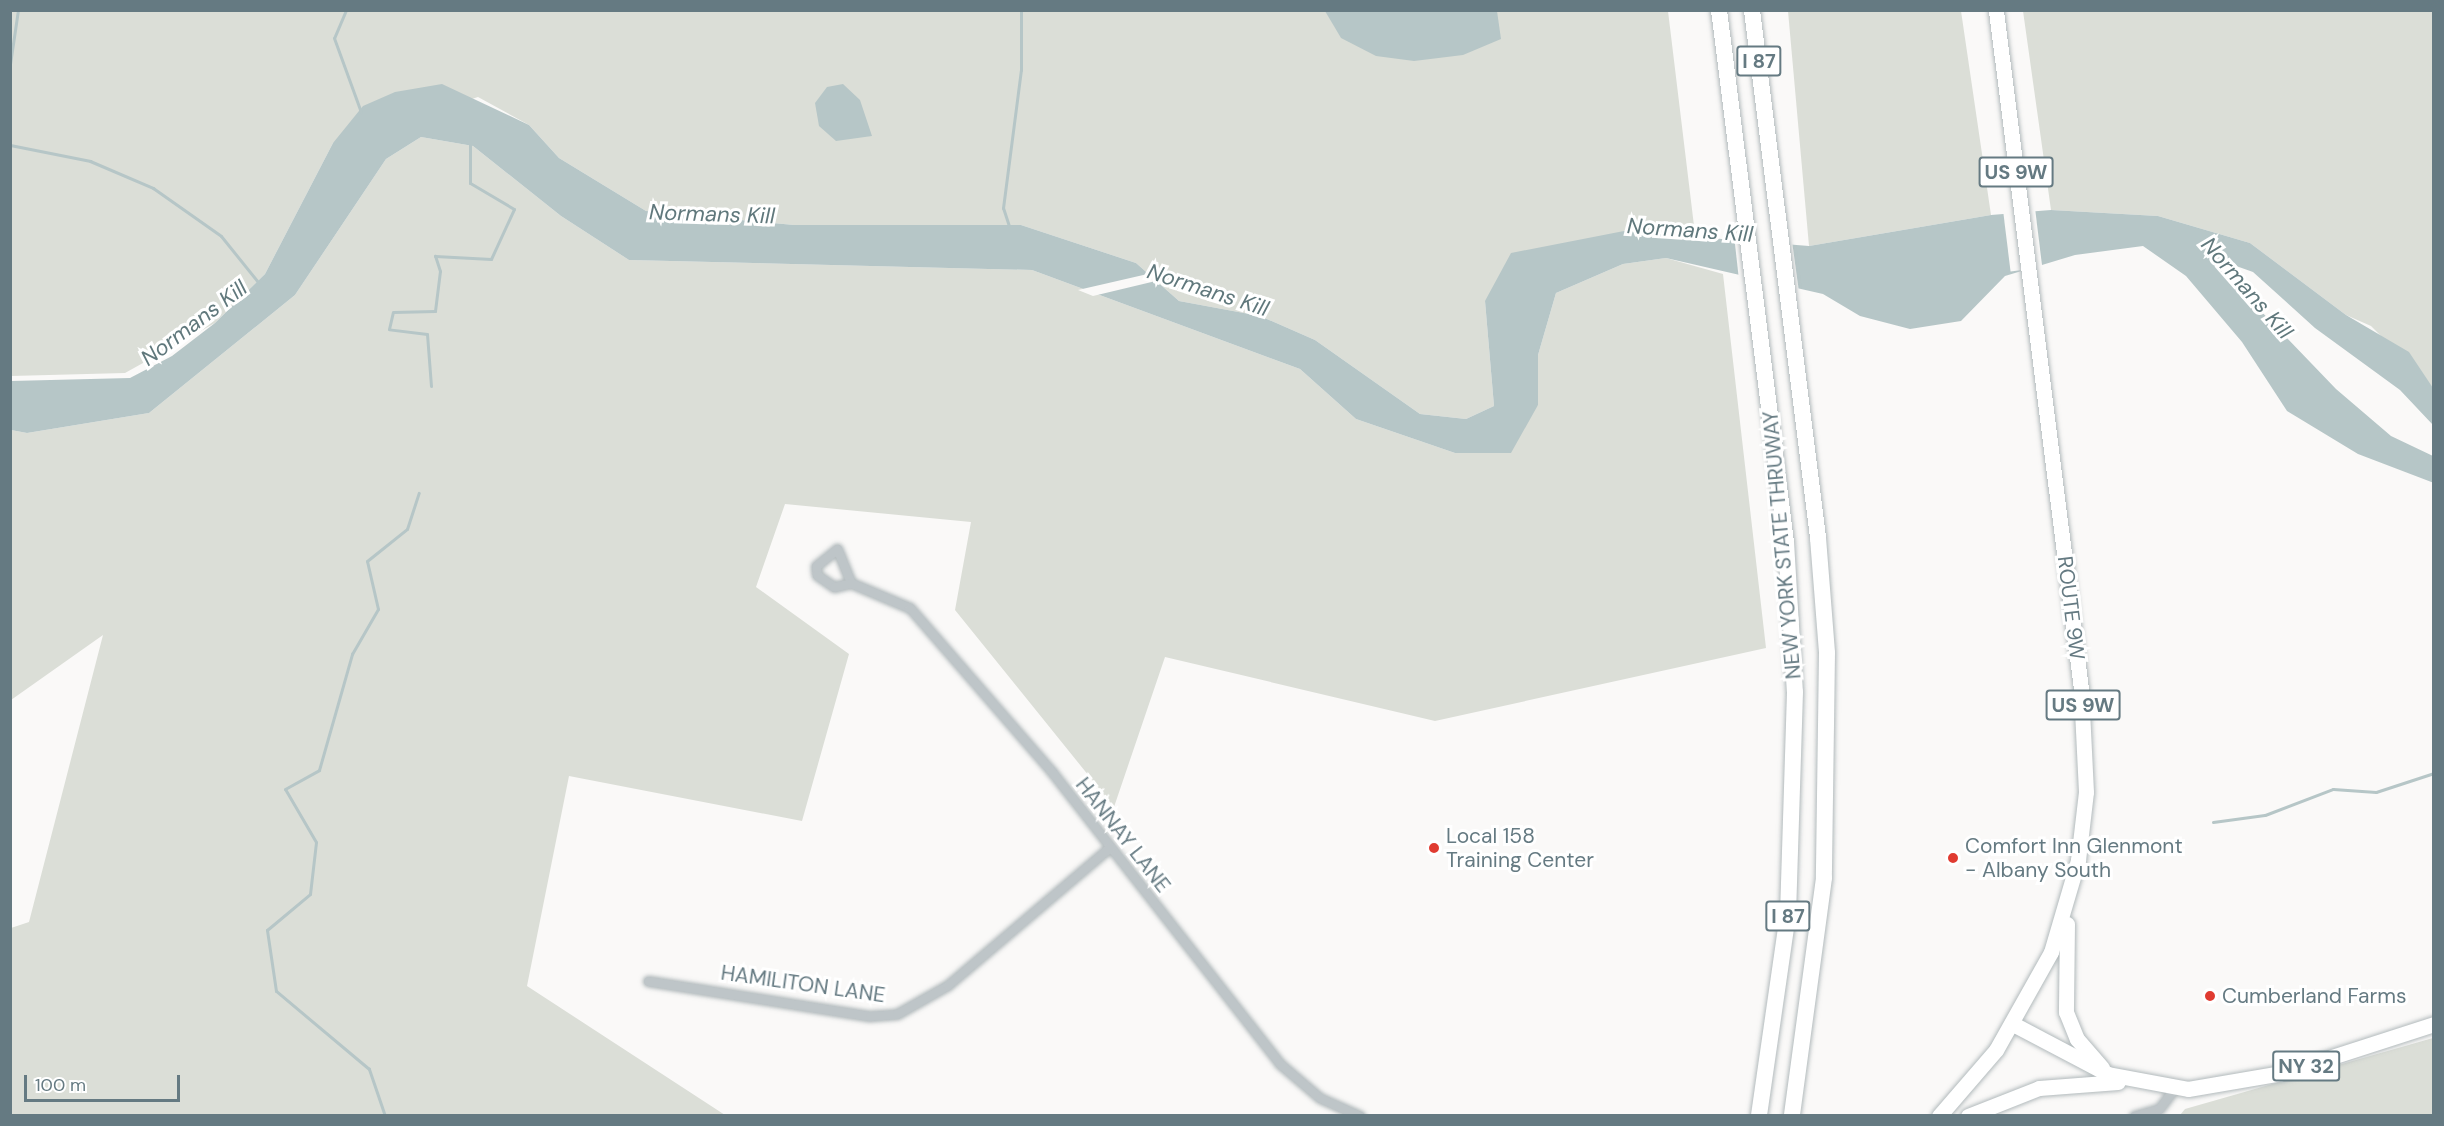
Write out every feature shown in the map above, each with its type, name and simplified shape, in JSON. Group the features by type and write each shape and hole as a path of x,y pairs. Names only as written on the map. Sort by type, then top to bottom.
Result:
{"highway":[{"name":"NEW YORK STATE THRUWAY","path":"1719,10 1789,579 1796,766 1784,952 1759,1116"},
{"name":"NEW YORK STATE THRUWAY","path":"1752,10 1823,586 1829,766 1818,946 1792,1116"}],"main road":[{"name":"ROUTE 9W","path":"1939,1116 2013,1024 2050,952 2069,899 2084,824 2086,745 1996,10"},
{"path":"2069,899 2066,1012 2077,1039 2108,1074"},
{"name":"NY 32","path":"2013,1024 2108,1074 2132,1082 2174,1089 2248,1082 2433,1024"},
{"name":"NY 32","path":"1968,1116 2054,1084 2132,1082"}],"street":[{"name":"HANNAY LANE","path":"851,583 910,608 1110,847 1279,1063 1320,1098 1360,1116"},
{"name":"HAMILITON LANE","path":"648,981 870,1016 897,1014 948,985 1110,847"},
{"path":"2134,1116 2159,1109 2174,1089"}],"shaded area":[{"path":"11,11 1668,11 1695,234 1624,231 1485,301 1494,406 1466,419 1420,414 1315,340 1260,316 1179,301 1136,263 1021,225 794,225 646,211 559,158 529,125 478,97 333,143 265,274 215,323 125,373 11,376"},
{"path":"1325,11 1497,11 1501,39 1463,55 1414,61 1376,56 1341,38"},
{"path":"1788,11 1961,11 1991,215 1809,246"},
{"path":"2023,11 2433,11 2433,388 2371,326 2346,315 2250,243 2158,216 2051,210"},
{"path":"442,84 529,125 559,158 646,211 794,225 1021,225 1136,263 1179,301 1260,316 1315,340 1420,414 1466,419 1494,406 1485,301 1511,253 1624,231 1809,246 1991,215 2051,210 2158,216 2250,243 2346,315 2409,352 2433,388 2433,425 2400,390 2315,328 2253,272 2208,256 2336,389 2391,436 2433,456 2434,483 2358,454 2287,411 2242,342 2186,276 2143,246 2075,255 2005,276 1961,321 1910,329 1860,316 1823,294 1666,258 1623,264 1556,293 1538,355 1538,405 1511,453 1455,453 1356,419 1300,369 1032,270 629,260 561,216 473,146 421,137 386,159 295,295 149,413 27,433 11,430 11,381 130,378 172,356 215,323 265,274 333,143 363,106 395,92"},
{"path":"843,84 860,100 872,136 836,141 819,126 815,103 827,87"},
{"path":"421,137 473,146 561,216 629,260 1032,270 1300,369 1356,419 1455,453 1538,405 1538,355 1556,293 1623,264 1666,258 1723,274 1766,648 1435,721 1165,657 1114,807 955,610 971,522 785,504 756,587 849,654 802,821 569,776 527,986 725,1115 11,1115 11,928 29,922 103,635 11,700 11,430 27,433 149,413 295,295 386,159"},
{"path":"2433,1038 2433,1115 2180,1115 2185,1109"}],"pier":[{"path":"2035,208 2042,268 2011,271 2003,212"},
{"path":"1734,235 1792,241 1799,292 1739,280"},
{"path":"1152,273 1160,280 1093,296 1078,290"}],"waterway":[{"path":"10,64 18,10"},
{"path":"346,10 334,38 361,112"},
{"path":"1009,226 1003,208 1021,70 1021,10"},
{"path":"431,386 427,334 389,329 393,312 435,311 440,271 435,256 491,259 514,209 470,183 470,141"},
{"path":"10,145 90,161 153,188 221,236 258,282"},
{"path":"385,1116 369,1069 276,991 267,930 310,894 316,842 285,789 319,770 352,654 378,609 367,561 407,529 419,493"},
{"path":"2213,822 2265,815 2333,789 2376,792 2434,773"}],"place":[{"name":"Local 158 Training Center","path":"1434,848"},
{"name":"Comfort Inn Glenmont - Albany South","path":"1953,858"},
{"name":"Cumberland Farms","path":"2210,996"}],"water label":[{"name":"Normans Kill","path":"712,214"},
{"name":"Normans Kill","path":"1690,230"},
{"name":"Normans Kill","path":"2247,288"},
{"name":"Normans Kill","path":"1208,290"},
{"name":"Normans Kill","path":"194,323"}]}
